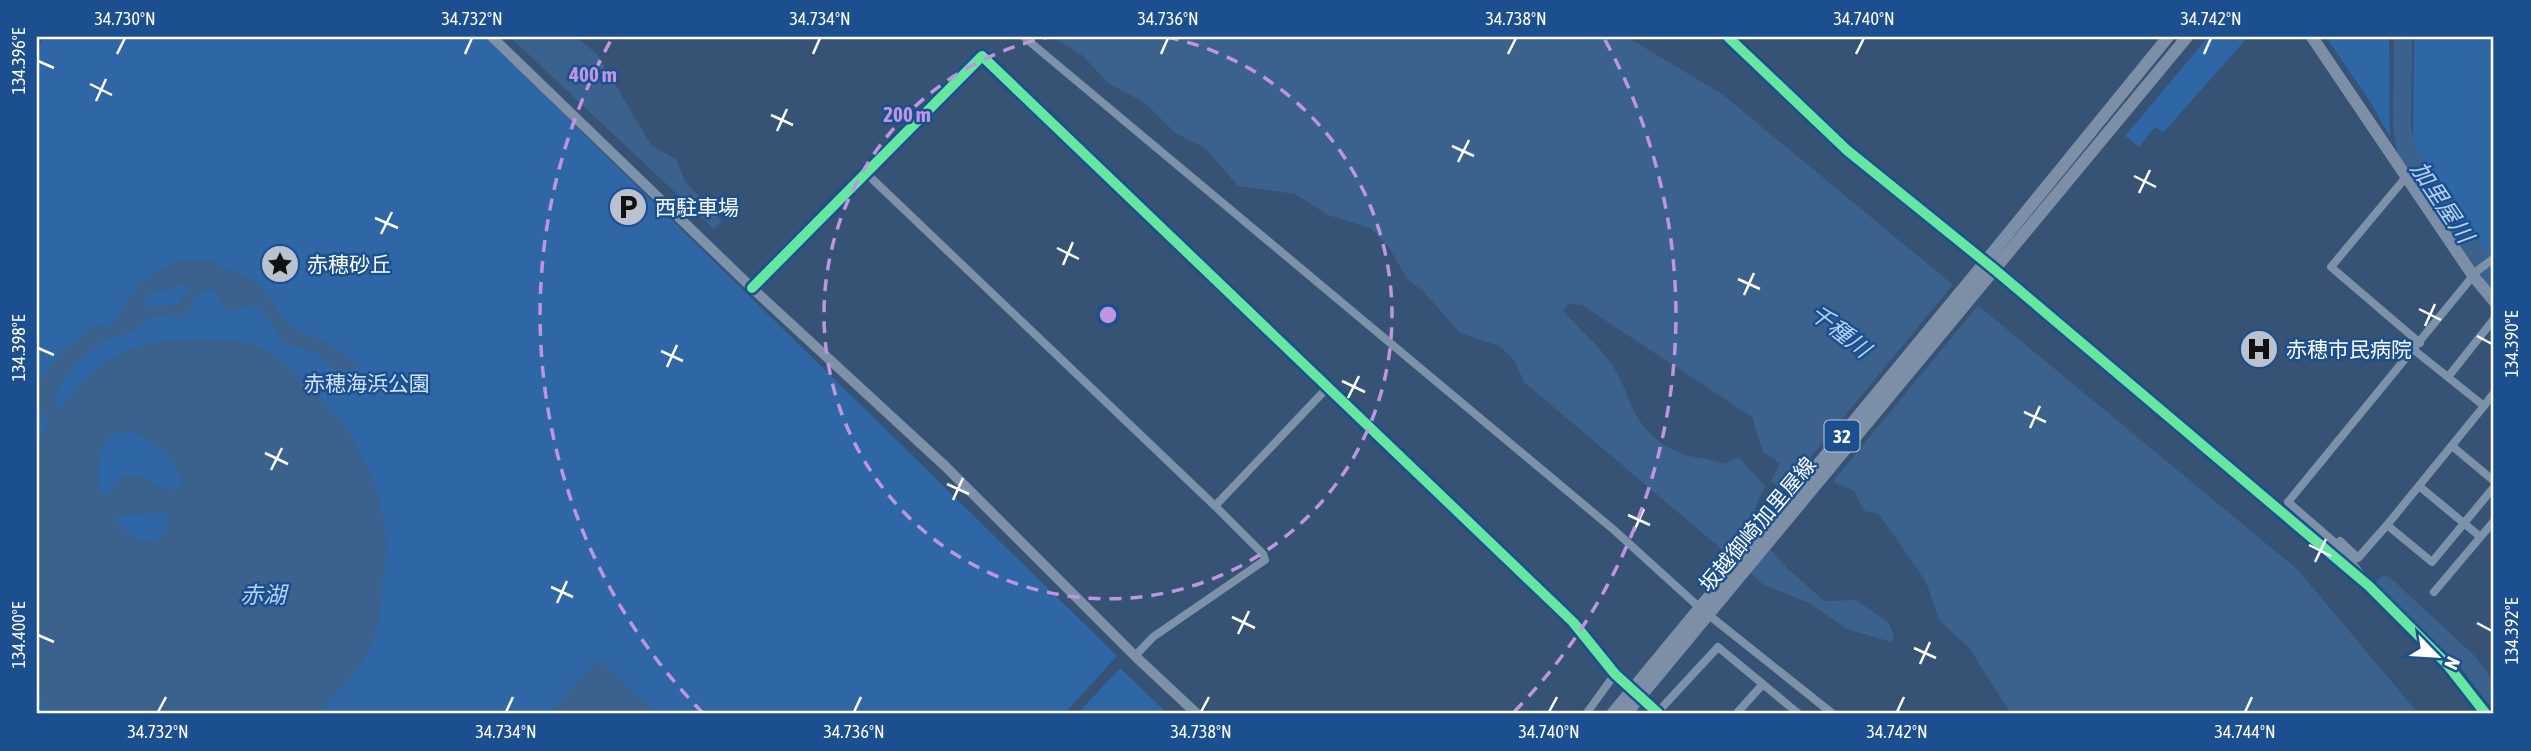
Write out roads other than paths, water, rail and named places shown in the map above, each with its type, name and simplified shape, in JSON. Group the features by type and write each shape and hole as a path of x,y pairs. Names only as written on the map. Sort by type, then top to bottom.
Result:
{"main road":[{"name":"坂越御崎加里屋線","path":"1986,270 2168,37"},
{"name":"坂越御崎加里屋線","path":"1626,714 1707,608 1986,270 2187,37"},
{"path":"2312,37 2494,301"},
{"name":"坂越御崎加里屋線","path":"1612,714 1707,608"}],"street":[{"path":"492,37 752,288 945,466 1196,714"},
{"path":"1024,37 1833,714"},
{"path":"1728,37 1848,151 1986,270 2369,586 2446,663 2486,714"},
{"path":"752,288 982,56 1573,622 1615,674 1586,714"},
{"path":"867,174 1263,554 1265,560 1153,637 1135,656"},
{"path":"2406,177 2331,267 2448,377 2494,410"},
{"path":"2369,586 2341,548 2288,502 2476,274 2494,258"},
{"path":"2448,377 2494,319"},
{"path":"1215,506 1328,387"},
{"path":"2317,528 2323,526 2358,558 2494,393"},
{"path":"2387,526 2432,562 2464,523 2494,484 2452,446"},
{"path":"2419,486 2477,534"},
{"path":"2434,592 2494,521"},
{"path":"1655,711 1718,647 1799,714"},
{"path":"1736,714 1763,684"}],"water":[{"path":"510,37 576,37 597,54 651,145 676,159 685,181 722,221 714,229"},
{"name":"千種川","path":"1052,37 1627,37 1722,94 2297,569 2419,714 2011,714 1970,649 1939,620 1926,582 1879,514 1864,511 1854,491 1831,481 1789,497 1771,481 1780,463 1763,452 1752,417 1582,305 1568,304 1563,311 1611,363 1643,426 1663,444 1686,455 1725,464 1738,457 1765,486 1748,524 1787,568 1824,601 1856,600 1889,623 1894,636 1891,642 1847,629 1809,603 1764,585 1524,382 1514,360 1499,346 1460,333 1423,291 1407,279 1388,246 1370,228 1328,215 1295,194 1238,186 1205,148 1175,133 1145,103 1108,83 1083,56"},
{"name":"赤湖","path":"178,261 215,261 253,280 263,288 281,316 291,326 331,344 360,368 336,371 317,354 284,343 261,310 253,305 230,311 223,308 215,291 208,290 199,293 185,317 148,319 137,328 93,348 64,380 55,407 58,410 83,382 112,358 142,346 183,339 226,340 268,351 288,364 321,397 350,434 371,475 383,519 386,554 379,614 372,643 355,672 317,714 54,714 37,697 37,441 48,422 37,402 37,385 60,353 96,325 109,327 139,284","holes":["185,284 187,291 179,304 149,307 142,305 150,292 167,291","130,431 156,446 178,472 181,481 179,489 164,488 135,475 128,475 121,478 106,494 100,492 99,463 110,435","161,513 167,515 167,524 154,542 147,541 126,532 115,516"]},
{"path":"598,659 658,714 549,714"}],"waterway":[{"name":"加里屋川","path":"2403,37 2402,128 2406,150 2494,279"},
{"path":"2385,585 2468,662 2494,697"}],"tunnel":[{"path":"1615,674 1651,707"}],"place":[{"name":"西駐車場","path":"628,207"},
{"name":"赤穂砂丘","path":"280,264"},
{"name":"赤穂市民病院","path":"2259,349"}],"park label":[{"name":"赤穂海浜公園","path":"367,383"}]}
